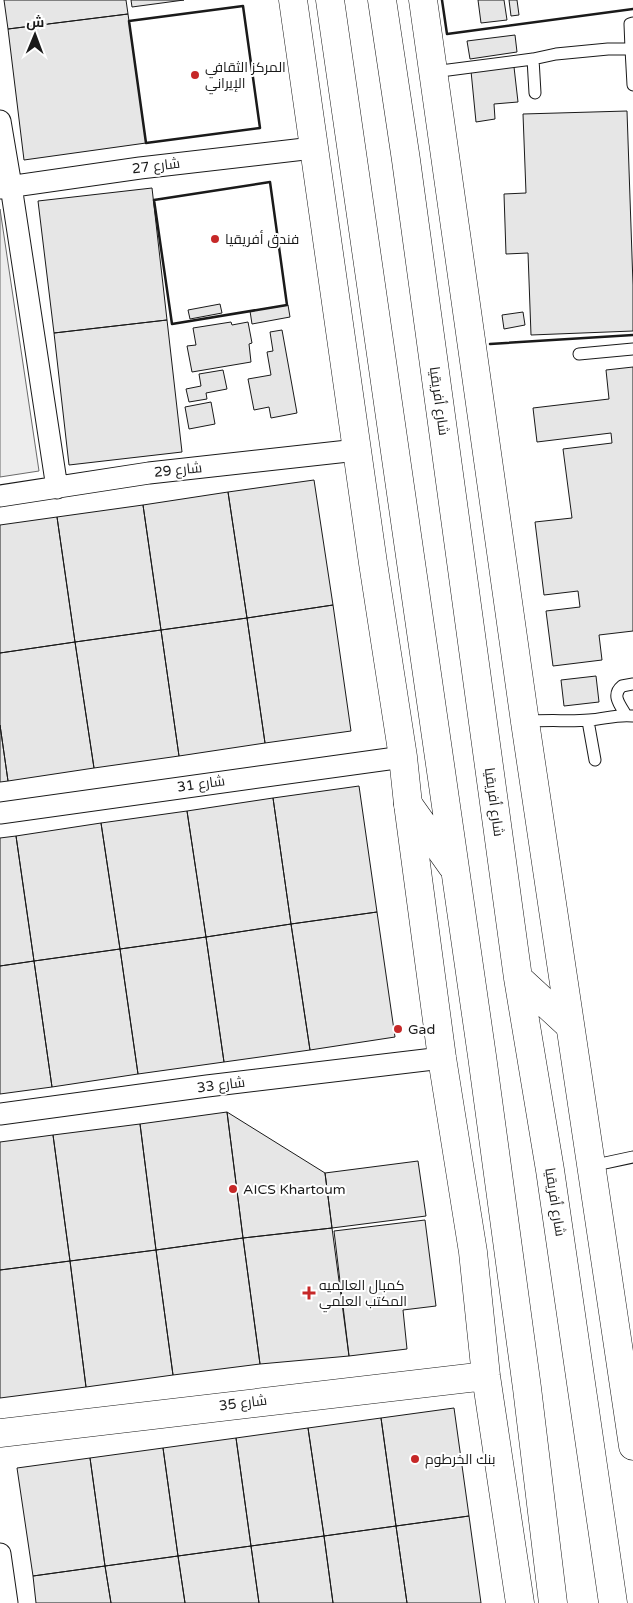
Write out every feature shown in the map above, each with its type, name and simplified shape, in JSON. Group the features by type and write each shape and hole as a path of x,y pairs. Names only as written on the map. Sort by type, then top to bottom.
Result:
{"main road":[{"path":"293,0 403,757 442,1058 473,1252 486,1376 520,1603"},
{"path":"330,0 455,869 527,1388 553,1603"},
{"name":"شارع أفريقيا","path":"382,0 422,276 518,978 553,1189 613,1603"},
{"path":"423,0 569,1025 633,1446"},
{"path":"408,804 455,869"},
{"path":"518,978 569,1025"},
{"name":"شارع 35","path":"0,1433 486,1376"}],"street":[{"path":"0,121 6,187 57,488"},
{"name":"شارع 27","path":"6,187 140,168 313,148"},
{"name":"شارع 29","path":"0,496 149,474 357,450"},
{"name":"شارع 31","path":"0,814 403,757"},
{"name":"شارع 33","path":"0,1114 207,1086 442,1058"},
{"path":"0,1554 7,1603"}],"lane":[{"path":"633,23 630,24 633,85"},
{"path":"434,72 534,59 556,54 632,48"},
{"path":"534,59 535,93"},
{"path":"579,354 633,349"},
{"path":"525,722 542,720 588,721 629,715 616,698 616,694 622,686 633,684"},
{"path":"588,721 595,760"},
{"path":"591,1166 633,1157"}],"shaded area":[{"path":"0,209 39,471 0,477"}],"building":[{"path":"4,0 126,0 128,14 8,29"},
{"path":"131,0 184,0 132,7"},
{"path":"478,0 504,0 507,20 481,23"},
{"path":"509,0 517,0 519,15 511,16"},
{"path":"128,14 146,143 24,160 8,29"},
{"path":"515,35 517,52 470,59 467,41"},
{"path":"514,67 518,102 494,104 495,119 476,122 471,71"},
{"path":"627,111 633,331 531,335 528,253 506,254 504,194 526,193 523,114"},
{"path":"152,188 167,320 54,333 38,201"},
{"path":"220,304 222,313 190,319 188,310"},
{"path":"288,305 290,317 252,324 250,311"},
{"path":"523,312 525,325 504,329 502,315"},
{"path":"167,320 182,452 69,465 54,333"},
{"path":"231,322 232,325 248,322 252,343 249,344 251,362 192,372 187,346 196,345 193,328"},
{"path":"282,330 297,413 271,418 269,407 254,410 248,379 271,375 267,352 273,351 270,332"},
{"path":"633,367 633,631 599,635 602,660 553,666 546,611 580,607 578,591 544,595 535,522 572,518 563,449 612,443 611,433 537,442 533,408 609,399 606,370"},
{"path":"223,370 227,389 206,393 207,399 189,402 186,389 201,386 199,374"},
{"path":"211,402 215,424 189,429 185,407"},
{"path":"314,480 333,605 247,618 228,492"},
{"path":"228,492 247,618 161,630 143,505"},
{"path":"143,505 161,630 75,642 57,517"},
{"path":"57,517 75,642 0,653 0,525"},
{"path":"333,605 351,731 265,743 247,618"},
{"path":"247,618 265,743 179,756 161,630"},
{"path":"161,630 179,756 94,768 75,642"},
{"path":"75,642 94,768 8,781 0,725 0,653"},
{"path":"596,676 599,702 564,706 561,680"},
{"path":"0,725 8,781 0,782"},
{"path":"359,786 377,912 291,924 273,798"},
{"path":"273,798 291,924 206,937 187,811"},
{"path":"187,811 206,937 120,949 101,823"},
{"path":"101,823 120,949 34,961 16,836"},
{"path":"16,836 34,961 0,966 0,838"},
{"path":"377,912 395,1037 310,1050 291,924"},
{"path":"291,924 310,1050 224,1062 206,937"},
{"path":"206,937 224,1062 138,1074 120,949"},
{"path":"120,949 138,1074 52,1087 34,961"},
{"path":"34,961 52,1087 0,1094 0,966"},
{"path":"227,1112 325,1173 332,1228 243,1238"},
{"path":"227,1112 243,1238 156,1250 140,1124"},
{"path":"140,1124 156,1250 70,1261 53,1135"},
{"path":"53,1135 70,1261 0,1270 0,1142"},
{"path":"418,1161 426,1216 332,1228 325,1173"},
{"path":"425,1220 436,1306 403,1310 407,1349 349,1356 334,1231"},
{"path":"332,1228 349,1356 260,1364 243,1238"},
{"path":"243,1238 260,1364 173,1375 156,1250"},
{"path":"156,1250 173,1375 86,1387 70,1261"},
{"path":"70,1261 86,1387 0,1398 0,1270"},
{"path":"454,1408 469,1516 396,1526 381,1418"},
{"path":"381,1418 396,1526 324,1536 308,1428"},
{"path":"308,1428 324,1536 251,1546 236,1438"},
{"path":"236,1438 251,1546 178,1556 163,1448"},
{"path":"163,1448 178,1556 105,1566 90,1458"},
{"path":"90,1458 105,1566 33,1576 17,1468"},
{"path":"469,1516 481,1603 407,1603 396,1526"},
{"path":"396,1526 407,1603 333,1603 324,1536"},
{"path":"324,1536 333,1603 259,1603 251,1546"},
{"path":"251,1546 259,1603 185,1603 178,1556"},
{"path":"178,1556 185,1603 111,1603 105,1566"},
{"path":"105,1566 111,1603 36,1603 33,1576"}],"wall":[{"path":"442,0 447,34 633,9"},
{"path":"243,6 260,128 146,143 129,21 243,6"},
{"path":"270,182 287,305 172,324 154,200 270,182"},
{"path":"490,344 633,335"}],"place":[{"name":"المركز الثقافي الإيراني","path":"195,75"},
{"name":"فندق أفريقيا","path":"215,239"},
{"name":"Gad","path":"398,1029"},
{"name":"AICS Khartoum","path":"233,1189"},
{"name":"كمبال العالميه المكتب العلمي","path":"309,1293"},
{"name":"بنك الخرطوم","path":"415,1459"}]}
